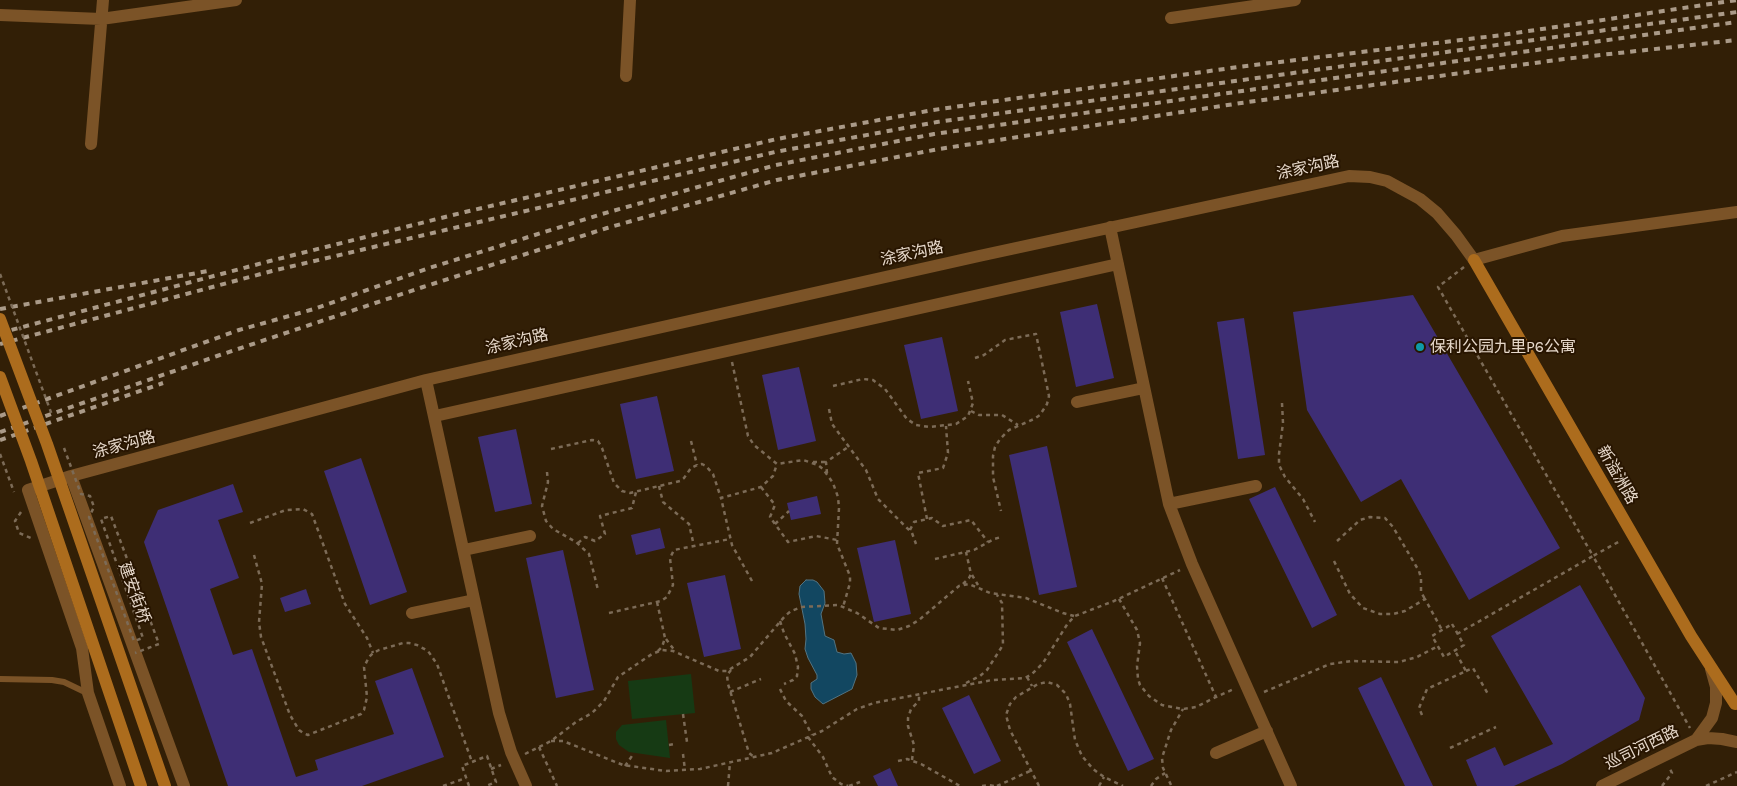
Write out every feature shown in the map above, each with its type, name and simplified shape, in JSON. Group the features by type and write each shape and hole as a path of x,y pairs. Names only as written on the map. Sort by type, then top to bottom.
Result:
{"main road":[{"name":"新溢洲路","path":"1474,260 1691,636 1736,708"},
{"name":"建安街桥","path":"0,319 47,444 165,786"},
{"path":"0,377 34,470 141,786"}],"street":[{"path":"91,144 103,0"},
{"path":"0,15 101,19 236,0"},
{"path":"626,76 630,0"},
{"path":"1171,18 1294,0"},
{"name":"涂家沟路","path":"88,693 82,648 28,490 71,476 426,380 1110,227 1349,176 1370,177 1387,181 1420,199 1437,213 1474,260"},
{"path":"1474,260 1562,236 1737,212"},
{"path":"1110,227 1169,504 1192,564 1291,786"},
{"path":"435,416 1118,264"},
{"path":"426,380 499,713 526,786"},
{"path":"1077,402 1144,388"},
{"path":"71,476 184,786"},
{"path":"1169,504 1256,486"},
{"path":"464,550 530,536"},
{"path":"412,613 474,600"},
{"path":"1696,740 1712,718 1716,703 1716,687 1710,666"},
{"path":"88,693 120,786"},
{"path":"1216,753 1267,731"},
{"path":"1696,740 1708,738 1737,742"},
{"name":"巡司河西路","path":"1602,786 1696,740"}],"lane":[{"path":"0,679 52,680 64,682 88,693"}],"path":[{"path":"1474,260 1438,287 1593,556 1696,740"},
{"path":"0,274 55,422"},
{"path":"975,358 986,354 1005,340 1036,334 1049,400 1046,408 1038,417 1009,430 1000,439 993,456 993,477 1001,511"},
{"path":"730,351 748,436 758,449 777,464"},
{"path":"833,386 872,380 885,389 903,415 911,422 924,427 946,426 961,422 968,416 973,403 968,381"},
{"path":"1282,403 1283,423 1279,465 1285,477 1303,499 1315,522"},
{"path":"829,409 832,424 866,470 874,492 881,503 910,530 916,544"},
{"path":"971,411 979,415 1002,416 1019,425"},
{"path":"927,519 918,473 943,468 948,453 946,426"},
{"name":"建安街桥","path":"61,440 81,494 90,496 94,507 89,518 134,641 143,638 101,519 111,516 159,644 135,653"},
{"path":"551,449 592,440 598,442 602,448 611,478 616,486 626,493 680,481 697,464 702,464 710,469 716,480 730,539 752,581"},
{"path":"691,440 697,464"},
{"path":"777,464 796,460 811,462 827,461 848,446"},
{"path":"0,454 15,496"},
{"path":"827,461 825,467 838,497 837,540 839,550 850,576 850,583 843,607"},
{"path":"811,462 823,469 828,475"},
{"path":"721,498 761,487 773,476 777,464"},
{"path":"547,472 548,482 542,506 546,521 553,530 578,543 589,554 598,590"},
{"path":"659,486 663,502 689,524 694,546"},
{"path":"761,487 775,505 770,517 788,542 816,536 837,540"},
{"path":"578,543 585,537 595,541 605,534 600,516 632,508 636,492"},
{"path":"18,505 21,513 15,521 19,533 32,538"},
{"path":"250,523 286,510 303,509 312,514 345,604 367,638 372,653"},
{"path":"775,524 789,511"},
{"path":"1337,541 1360,520 1370,517 1385,518 1393,527 1419,571 1421,592 1424,600 1442,630"},
{"path":"910,530 914,522 932,518 943,526 971,520 988,542"},
{"path":"1457,634 1633,533"},
{"path":"935,559 977,549 1001,537"},
{"path":"609,613 657,602 667,597 672,590 674,579 670,558 672,552 678,549 730,539"},
{"path":"966,552 971,574 979,587"},
{"path":"254,555 262,584 259,622 261,637 290,715 295,725 303,733 314,733 361,714 367,697 364,667 372,653 403,643 417,645 428,651 437,664 472,762"},
{"path":"1334,561 1350,594 1358,604 1368,610 1380,614 1393,614 1405,611 1424,600"},
{"path":"665,638 662,647 657,652 623,673 596,710 551,741 563,741 625,766 666,771 685,770 730,762 777,751 810,736 857,709 886,700 992,680 1016,679 1027,676 1038,670 1043,664 1068,623 1075,616 1119,599 1192,564"},
{"path":"657,652 667,650 676,652 723,672 755,653 780,621 791,611 802,607 827,605 843,607 857,613 879,628 897,630 919,620 967,580 971,574"},
{"path":"1162,578 1216,698"},
{"path":"959,586 969,584 995,594 1026,598 1063,614 1075,616"},
{"path":"992,680 984,676 1002,644 1002,603 995,594"},
{"path":"1002,603 1005,598 1012,596"},
{"path":"1119,599 1139,635 1140,643 1137,666 1140,685 1156,702 1169,707 1183,709 1196,707 1245,684"},
{"path":"657,602 665,638 676,652"},
{"path":"780,621 784,633 796,654 798,667 793,680 784,684"},
{"path":"1452,624 1464,645 1444,657 1432,636 1442,630 1452,624"},
{"path":"1252,697 1297,676 1330,664 1352,661 1399,662 1417,657 1438,646"},
{"path":"1455,651 1466,671"},
{"path":"726,679 732,668"},
{"path":"1422,715 1419,708 1427,689 1473,668 1488,694"},
{"path":"719,670 726,679 748,752 754,757"},
{"path":"959,686 974,680 987,670"},
{"path":"1027,676 1032,687"},
{"path":"730,692 762,678"},
{"path":"1038,786 1010,730 1006,716 1013,700 1032,687 1048,682 1064,690 1070,704 1074,736 1078,749 1087,763 1104,777 1123,786"},
{"path":"780,688 786,701 802,716 810,736 823,757 832,778 841,784 850,786 860,782"},
{"path":"912,760 914,745 908,726 908,714 919,701 919,693"},
{"path":"1171,785 1162,762 1174,723 1183,709"},
{"path":"683,714 687,742"},
{"path":"1450,748 1496,727"},
{"path":"669,745 674,744"},
{"path":"539,747 557,786"},
{"path":"744,759 748,756 748,752"},
{"path":"625,766 634,753"},
{"path":"683,754 685,770"},
{"path":"469,786 462,766 487,756 496,782 486,786"},
{"path":"1662,786 1672,773 1664,756"},
{"path":"898,761 912,760 960,786"},
{"path":"728,786 730,762"},
{"path":"982,786 996,786 1030,771"},
{"path":"1706,786 1737,772"},
{"path":"1151,786 1156,779 1165,773"},
{"path":"1099,786 1104,777"},
{"path":"443,786 466,778"}],"green space":[{"path":"691,674 695,713 632,719 628,681"},
{"path":"666,720 670,758 629,752 619,745 616,739 616,732 622,725"}],"water":[{"path":"806,580 817,582 824,591 825,603 821,614 825,636 834,640 837,652 851,653 856,663 857,675 852,689 823,704 815,697 811,689 811,683 817,679 817,675 805,649 805,624 799,594 800,586"}],"building":[{"path":"1413,295 1560,548 1469,600 1401,479 1361,502 1307,410 1293,312"},
{"path":"1097,304 1114,378 1076,387 1060,312"},
{"path":"1244,318 1265,455 1238,459 1217,322"},
{"path":"942,337 958,411 921,419 904,345"},
{"path":"799,367 816,441 778,450 762,375"},
{"path":"657,396 674,471 636,479 620,404"},
{"path":"516,429 532,504 495,512 478,437"},
{"path":"1047,446 1077,587 1039,595 1009,455"},
{"path":"361,458 407,592 370,605 324,471"},
{"path":"233,484 243,512 218,520 239,578 210,589 233,655 252,649 296,777 318,770 315,760 394,734 375,681 412,668 444,757 362,786 228,786 144,542 158,510"},
{"path":"1275,487 1337,615 1312,628 1249,499"},
{"path":"817,496 821,514 791,520 787,503"},
{"path":"660,528 665,548 636,555 631,535"},
{"path":"895,540 911,614 874,622 857,548"},
{"path":"563,550 594,690 556,698 526,558"},
{"path":"725,575 741,649 704,657 687,583"},
{"path":"1580,585 1645,698 1639,720 1562,764 1514,786 1477,786 1466,760 1495,747 1504,766 1553,744 1491,636"},
{"path":"306,589 311,604 285,612 280,598"},
{"path":"1092,629 1154,759 1128,771 1067,642"},
{"path":"1381,677 1433,786 1405,786 1358,688"},
{"path":"969,695 1001,761 974,774 942,708"},
{"path":"890,768 898,786 878,786 873,776"}],"railway":[{"path":"0,333 270,261 465,212 777,139 933,110 1238,67 1502,35 1737,0"},
{"path":"0,344 272,271 775,152 937,122 1737,12"},
{"path":"0,416 239,330 314,309 426,269 602,214 776,165 934,134 1737,22"},
{"path":"0,432 217,356 423,287 607,228 777,180 939,149 1241,103 1564,59 1737,40"},
{"path":"0,309 208,271"},
{"path":"0,440 163,383"}],"place":[{"name":"保利公园九里P6公寓","path":"1420,347"}]}
